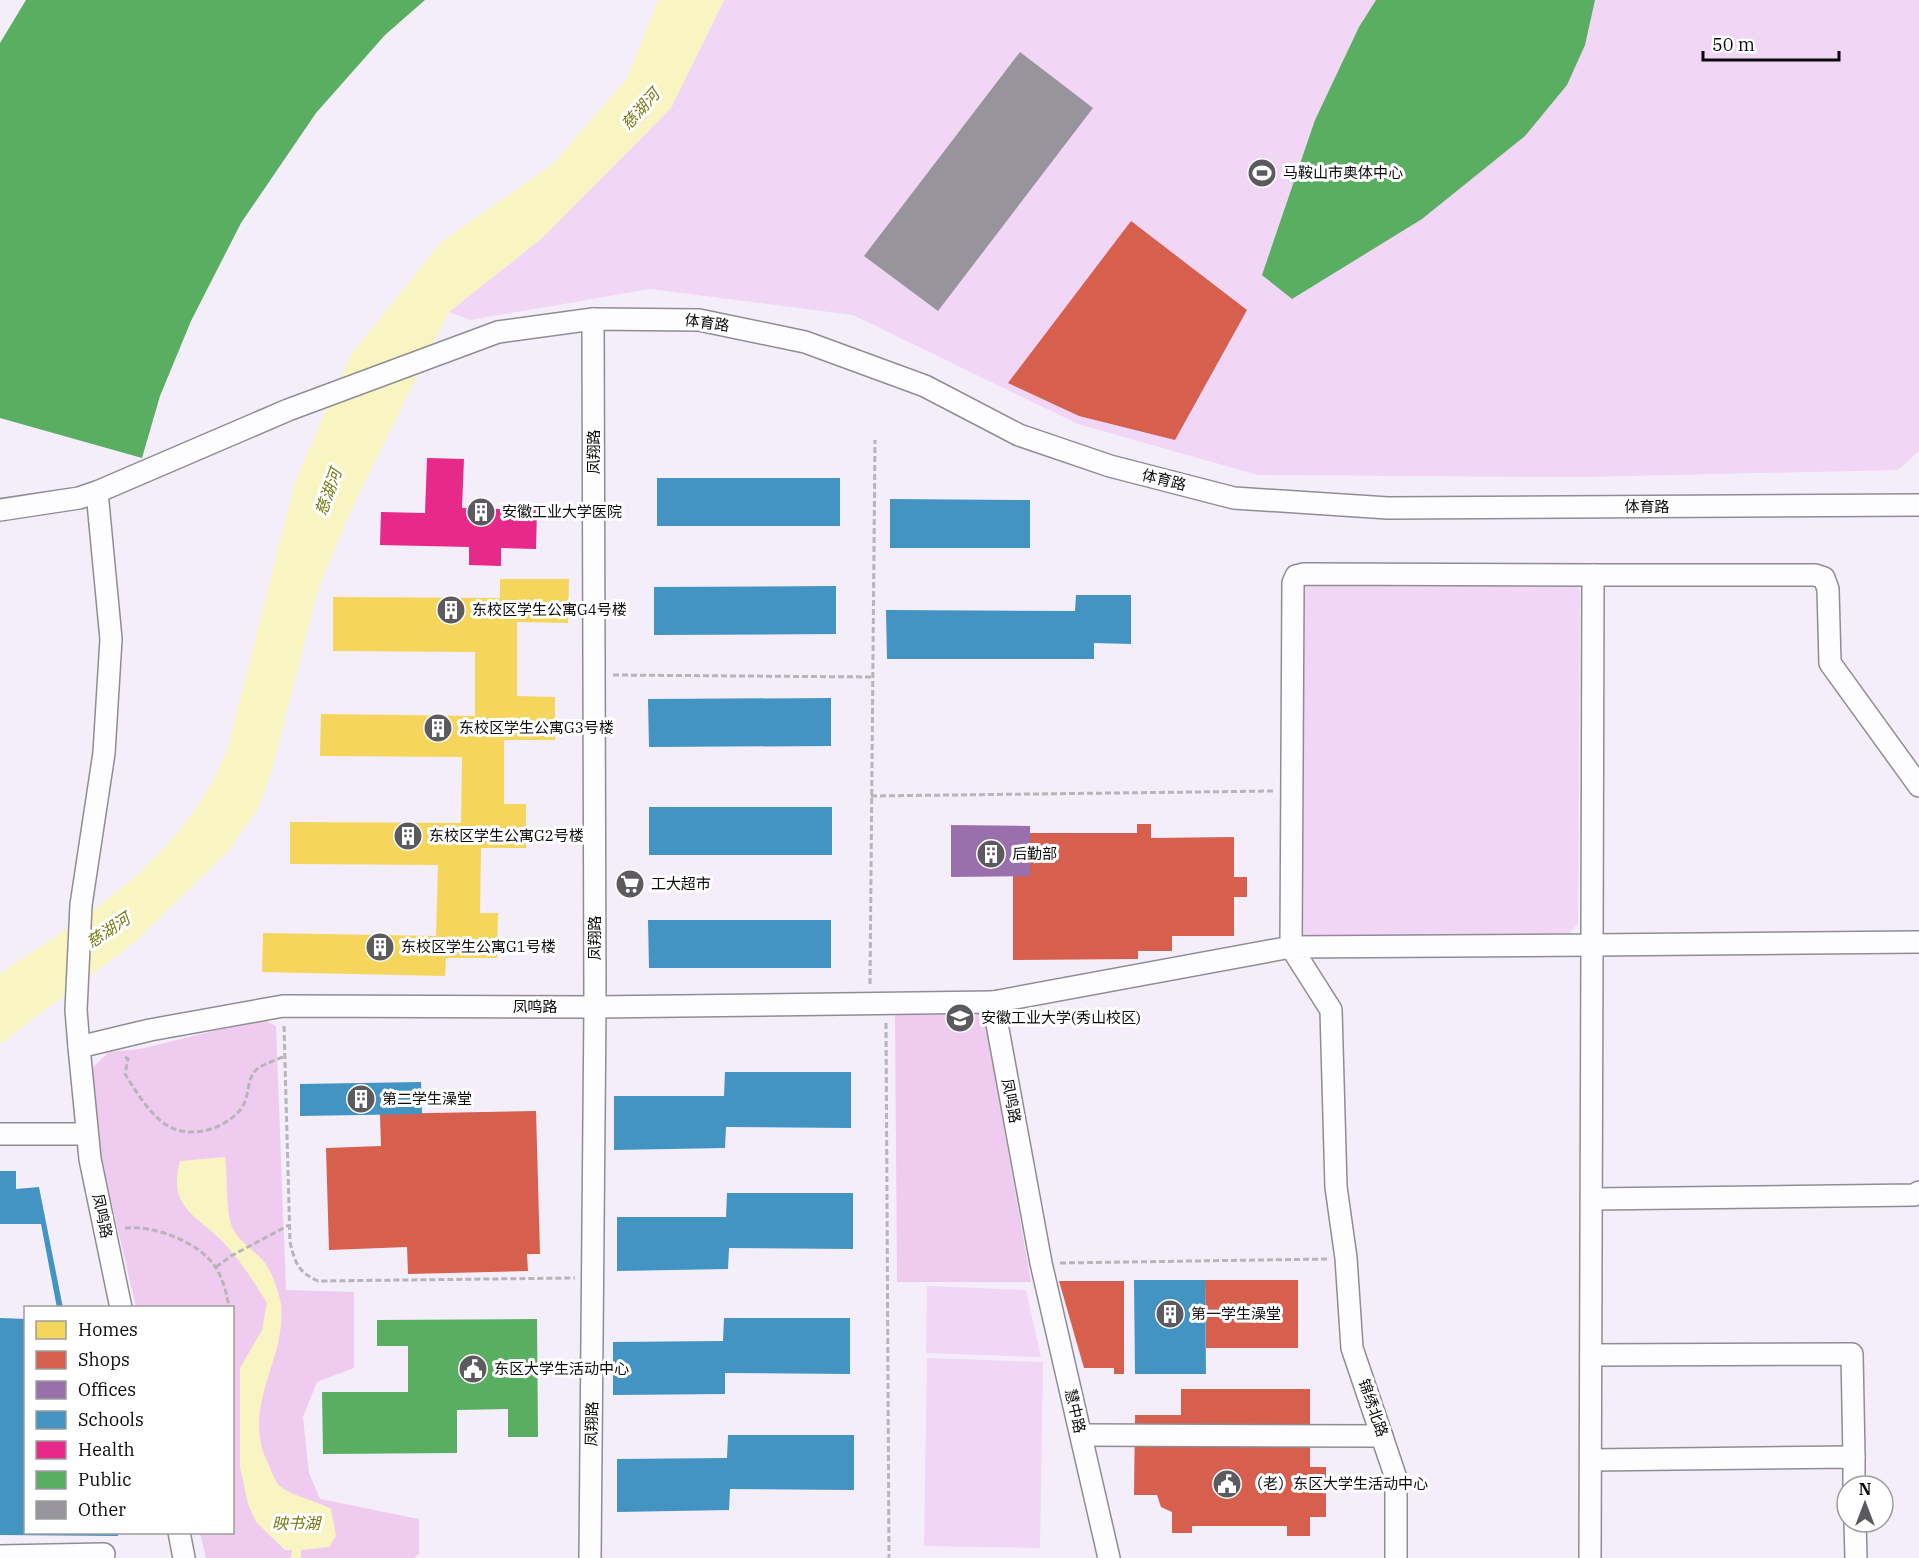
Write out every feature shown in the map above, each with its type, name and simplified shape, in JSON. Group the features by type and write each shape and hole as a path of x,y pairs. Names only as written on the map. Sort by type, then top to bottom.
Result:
{"street":[{"name":"体育路","path":"0,510 79,498 97,492 288,410 498,332 593,319 699,320 805,342 925,386 1019,435 1110,466 1234,498 1388,508 1919,506"},
{"name":"凤翔路","path":"590,1558 595,1278 593,319"},
{"path":"79,1047 76,1010 81,905 104,753 111,639 97,492"},
{"path":"1291,947 1293,583 1296,576 1304,574 1815,575 1824,578 1828,589 1830,663 1919,786"},
{"path":"1590,1558 1593,575"},
{"path":"993,1002 1291,947 1919,942"},
{"name":"锦绣北路","path":"1291,947 1331,1010 1336,1187 1346,1258 1352,1348 1396,1478 1396,1558"},
{"name":"凤鸣路","path":"121,1306 90,1159 79,1047 284,1006 595,1007 993,1002 1041,1263"},
{"path":"0,1134 87,1134"},
{"path":"1592,1199 1914,1195 1919,1192"},
{"name":"慧中路","path":"1041,1263 1109,1558"},
{"path":"1591,1354 1852,1354 1854,1474"},
{"path":"1081,1435 1382,1436"},
{"path":"1591,1460 1854,1457"},
{"path":"179,1534 184,1558"},
{"path":"1855,1534 1856,1558"},
{"path":"13,1556 104,1554"}],"path":[{"path":"875,440 871,796 878,1004 889,1558"},
{"path":"595,675 873,677"},
{"path":"871,796 1292,791"},
{"path":"284,1006 290,1224 294,1257 302,1274 318,1281 595,1278"},
{"path":"110,1040 128,1059 125,1074 139,1096 162,1122 179,1130 198,1132 212,1130 239,1112 246,1103 250,1080 256,1070 285,1056"},
{"path":"216,1268 231,1256 290,1224"},
{"path":"105,1230 133,1227 167,1235 195,1247 216,1268 228,1306"},
{"path":"1041,1263 1346,1258"}],"shaded area":[{"name":"马鞍山市奥体中心","path":"724,0 1919,0 1919,451 1898,470 1583,477 1258,475 1078,424 853,315 650,289 470,320 449,312 541,239 671,108"},
{"path":"1575,581 1580,590 1578,924 1567,935 1303,936 1299,929 1302,584"},
{"path":"984,1014 1031,1282 897,1282 895,1015"},
{"path":"262,1019 276,1026 286,1290 354,1292 354,1368 317,1382 303,1417 309,1473 320,1499 419,1519 419,1554 414,1558 206,1558 200,1534 234,1534 234,1306 136,1306 96,1136 91,1069 109,1052 140,1049"},
{"path":"927,1286 1026,1290 1041,1357 926,1353"},
{"path":"927,1358 1043,1362 1040,1548 924,1546"}],"water":[{"name":"慈湖河","path":"658,0 724,0 671,108 541,239 449,312 352,508 318,590 273,766 259,807 229,850 135,942 0,1044 0,974 132,880 160,853 185,823 208,789 227,750 295,482 350,356 441,242 553,164 627,78"},
{"name":"映书湖","path":"225,1157 230,1222 240,1238 267,1266 275,1282 281,1304 278,1345 261,1403 259,1422 261,1442 278,1484 289,1492 331,1509 336,1536 329,1547 301,1550 301,1558 291,1558 292,1550 285,1550 256,1522 248,1504 240,1467 240,1368 262,1330 267,1303 230,1250 187,1209 178,1190 177,1177 180,1161"}],"building: Homes":[{"path":"500,579 569,579 568,623 517,622 517,696 555,697 555,740 504,740 504,804 526,804 526,848 481,848 480,913 498,913 497,958 446,958 445,976 262,972 263,933 436,936 438,865 290,864 290,822 461,823 462,757 320,756 321,714 475,716 475,652 333,651 333,597 500,598"}],"building: Shops":[{"path":"1131,221 1247,310 1175,440 1079,416 1008,383"},
{"path":"1137,824 1151,824 1151,838 1234,837 1234,877 1247,877 1247,897 1234,897 1234,936 1172,936 1172,951 1138,951 1138,959 1013,960 1013,876 1030,876 1030,833 1137,833"},
{"path":"536,1111 540,1254 527,1254 528,1271 408,1274 407,1247 329,1250 326,1148 381,1146 380,1114"},
{"path":"1205,1280 1298,1280 1298,1348 1206,1348"},
{"path":"1059,1281 1124,1281 1124,1374 1114,1374 1114,1368 1084,1368"},
{"path":"1181,1389 1310,1389 1310,1467 1326,1467 1326,1517 1310,1517 1310,1536 1287,1536 1287,1526 1192,1526 1192,1533 1172,1533 1172,1512 1161,1507 1157,1495 1134,1495 1135,1415 1181,1415"}],"building: Offices":[{"name":"后勤部","path":"951,825 1030,826 1030,876 951,877"}],"building: Schools":[{"path":"657,478 840,478 840,526 657,526"},
{"path":"890,499 1030,500 1030,548 890,548"},
{"path":"836,586 836,634 654,635 654,587"},
{"path":"1076,595 1131,595 1131,644 1094,643 1094,659 887,659 886,610 1075,611"},
{"path":"831,698 831,746 649,747 648,699"},
{"path":"649,807 832,807 832,855 649,855"},
{"path":"648,920 831,920 831,968 649,968"},
{"path":"725,1072 851,1072 851,1128 726,1127 725,1148 614,1150 614,1096 724,1096"},
{"name":"第二学生澡堂","path":"421,1082 422,1114 300,1116 300,1084"},
{"path":"0,1171 16,1171 16,1189 39,1187 63,1306 57,1306 41,1224 0,1224"},
{"path":"727,1193 853,1193 853,1249 729,1248 728,1269 617,1271 617,1217 726,1217"},
{"name":"第一学生澡堂","path":"1134,1280 1205,1280 1206,1374 1135,1374"},
{"path":"0,1318 24,1319 24,1534 118,1534 118,1536 0,1535"},
{"path":"724,1318 850,1318 850,1374 725,1373 725,1394 613,1395 613,1342 723,1341"},
{"path":"728,1435 854,1435 854,1490 730,1489 729,1510 617,1512 617,1459 727,1458"}],"building: Health":[{"name":"安徽工业大学医院","path":"427,458 464,459 462,508 537,510 536,549 501,548 501,566 469,565 469,547 380,545 381,512 425,513"}],"building: Public":[{"path":"26,0 425,0 385,35 316,113 241,223 191,321 160,396 142,458 0,418 0,43"},
{"path":"1376,0 1595,0 1585,45 1567,85 1525,136 1422,219 1292,299 1262,275 1315,120 1359,27"},
{"name":"东区大学生活动中心","path":"537,1319 538,1437 508,1437 508,1409 457,1410 457,1453 323,1454 322,1392 408,1392 408,1346 377,1346 377,1320"}],"building: Other":[{"path":"1020,52 1093,108 938,311 864,256"}],"place":[{"name":"马鞍山市奥体中心","path":"1262,173"},
{"name":"安徽工业大学医院","path":"481,512"},
{"name":"东校区学生公寓G4号楼","path":"451,610"},
{"name":"东校区学生公寓G3号楼","path":"438,728"},
{"name":"东校区学生公寓G2号楼","path":"408,836"},
{"name":"后勤部","path":"991,854"},
{"name":"工大超市","path":"630,884"},
{"name":"东校区学生公寓G1号楼","path":"380,947"},
{"name":"安徽工业大学(秀山校区)","path":"960,1018"},
{"name":"第二学生澡堂","path":"361,1099"},
{"name":"第一学生澡堂","path":"1170,1314"},
{"name":"东区大学生活动中心","path":"473,1369"},
{"name":"（老）东区大学生活动中心","path":"1227,1484"}]}
